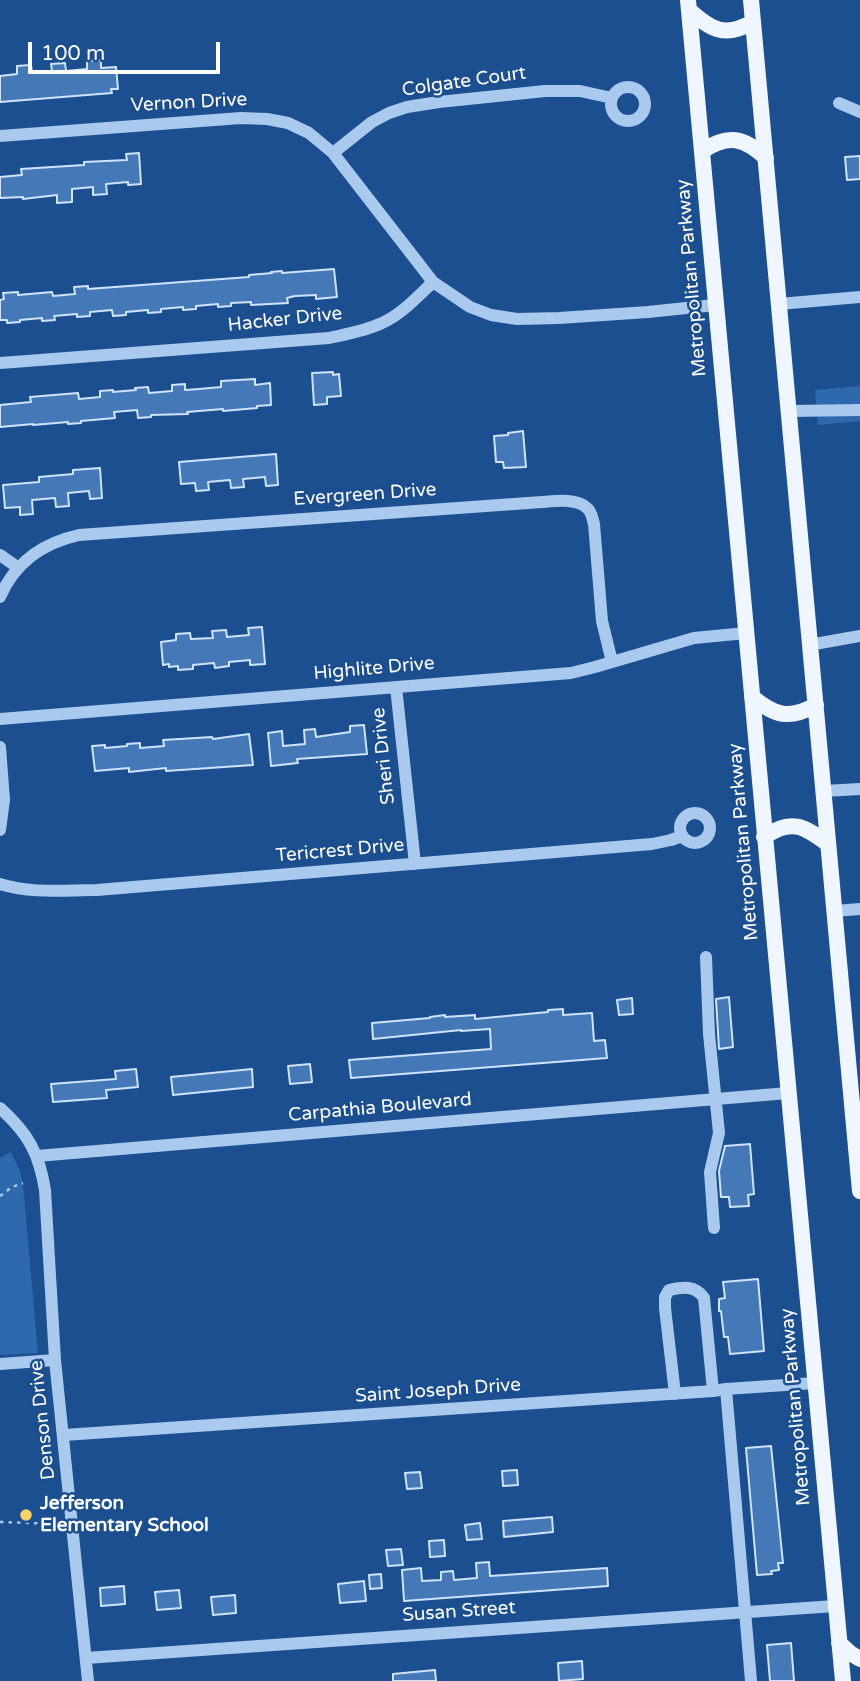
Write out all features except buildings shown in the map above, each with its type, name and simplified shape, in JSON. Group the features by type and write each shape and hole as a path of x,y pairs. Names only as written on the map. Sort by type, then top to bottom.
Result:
{"main road":[{"path":"751,0 809,645 856,1102 860,1191"},
{"path":"689,5 711,27 720,30 731,31 753,22"},
{"name":"Metropolitan Parkway","path":"689,5 843,1681"},
{"path":"702,151 722,140 733,139 755,147 766,158"},
{"path":"752,697 783,715 803,712 816,705"},
{"path":"764,837 776,829 795,826 815,834 828,844"},
{"path":"839,1643 860,1659"}],"street":[{"name":"Colgate Court","path":"333,153 372,122 407,107 545,91 580,90 612,98"},
{"path":"839,103 860,112"},
{"name":"Vernon Drive","path":"0,136 241,118 288,123 309,133 333,153 433,282"},
{"path":"433,282 470,307 491,315 517,319 648,312 715,305"},
{"name":"Hacker Drive","path":"0,363 329,338 362,331 385,322 433,282"},
{"path":"779,304 860,297"},
{"path":"789,411 860,410"},
{"name":"Evergreen Drive","path":"17,567 47,545 79,536 528,503 574,503 586,506 594,524 601,621 612,662"},
{"path":"0,555 17,567 0,597"},
{"name":"Highlite Drive","path":"0,719 571,673 694,638 746,632"},
{"path":"809,645 860,636"},
{"name":"Sheri Drive","path":"396,687 415,864"},
{"path":"0,747 4,800 0,830"},
{"path":"824,791 860,789"},
{"name":"Tericrest Drive","path":"0,884 25,890 97,890 652,844 682,836"},
{"path":"835,911 860,909"},
{"path":"706,957 709,1034 719,1133 710,1172 714,1228"},
{"name":"Carpathia Boulevard","path":"37,1156 788,1093"},
{"path":"0,1108 21,1128 37,1156"},
{"name":"Denson Drive","path":"37,1156 45,1190 55,1360 88,1681"},
{"path":"675,1394 665,1297 669,1290 690,1287 704,1297 720,1390 751,1681"},
{"path":"0,1363 55,1360"},
{"name":"Saint Joseph Drive","path":"64,1435 675,1394 815,1382"},
{"name":"Susan Street","path":"86,1658 835,1606"}],"path":[{"path":"0,1196 23,1183"},
{"path":"0,1522 73,1525"}],"shaded area":[{"path":"860,386 860,421 818,425 815,390"},
{"path":"11,1152 23,1185 38,1353 0,1355 0,1158"}],"place":[{"name":"Jefferson Elementary School","path":"26,1515"}]}
